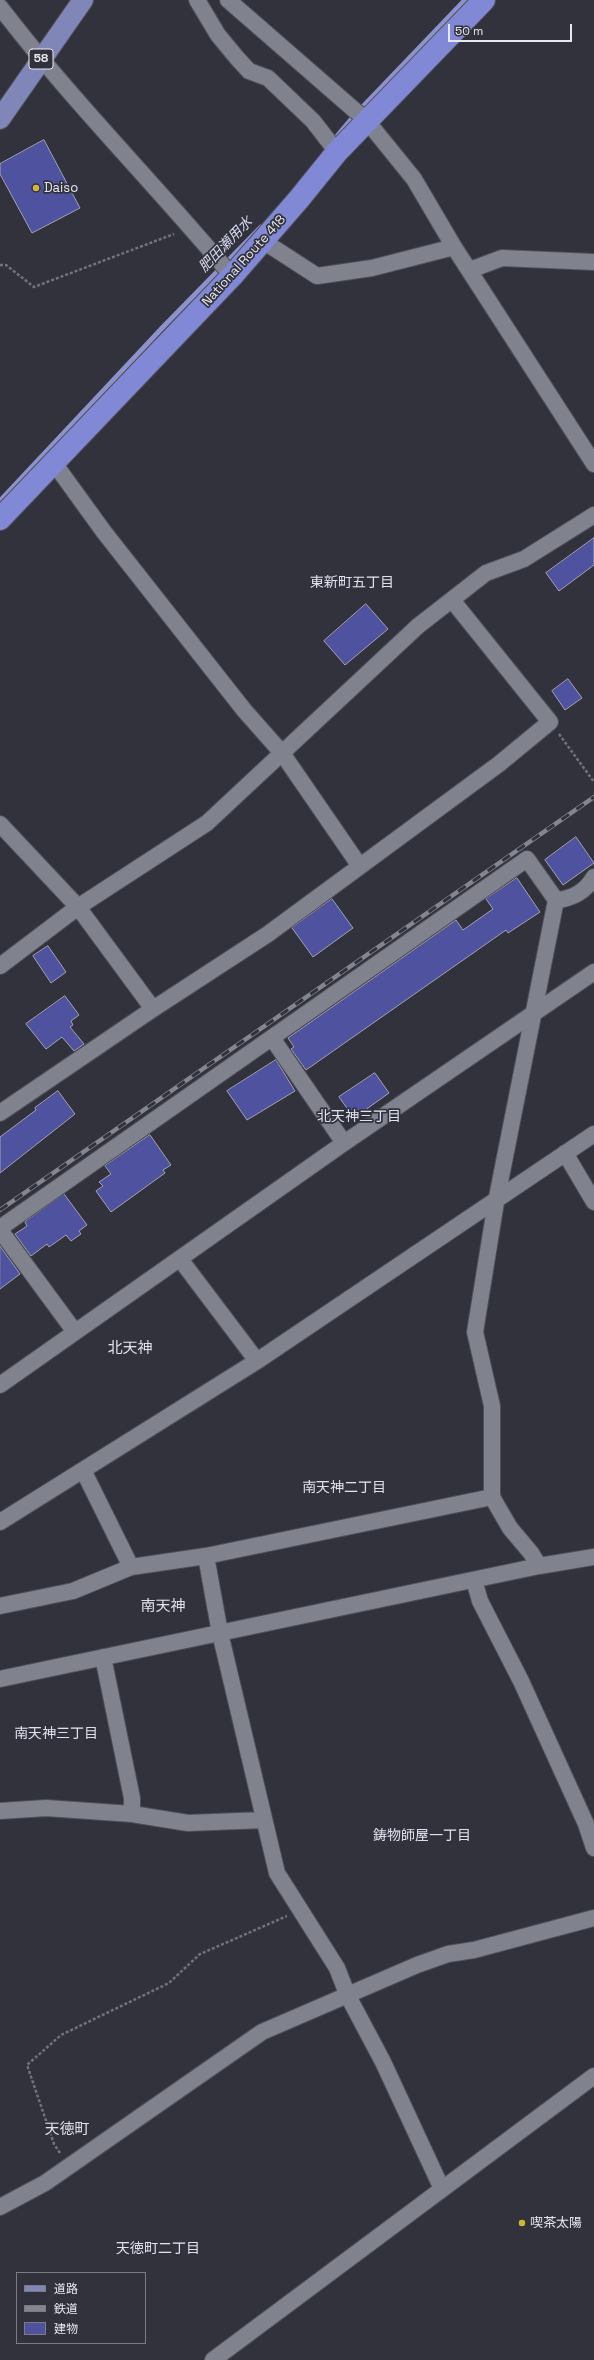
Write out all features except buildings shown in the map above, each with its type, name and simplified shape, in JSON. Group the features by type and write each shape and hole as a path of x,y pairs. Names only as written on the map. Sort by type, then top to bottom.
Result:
{"highway":[{"name":"National Route 418","path":"0,519 232,276 337,152 484,0"}],"main road":[{"name":"58","path":"0,119 83,0"}],"street":[{"path":"197,0 218,35 237,58 249,71 268,78 313,121 337,152"},
{"path":"228,0 367,121 414,179 454,247 594,464"},
{"path":"0,7 41,60 192,228 232,276"},
{"path":"263,241 317,276 372,268 454,247"},
{"path":"470,270 502,258 594,262"},
{"path":"54,463 104,532 244,710 282,753 359,866"},
{"path":"0,966 78,907 207,823 418,626 486,573 524,559 594,515"},
{"path":"0,1113 153,1009 268,934 493,769 550,722 452,600"},
{"path":"0,824 78,907 153,1009"},
{"path":"75,1332 0,1229 527,859 556,900 496,1202 475,1332 492,1406 492,1497 510,1528 531,1552 539,1566"},
{"path":"556,900 570,899 590,885 594,877"},
{"path":"0,1385 344,1142 594,972"},
{"path":"272,1038 344,1142"},
{"path":"0,1522 257,1361 496,1202 594,1134"},
{"path":"565,1153 594,1202"},
{"path":"180,1259 257,1361"},
{"path":"83,1470 131,1567"},
{"path":"0,1606 73,1591 131,1567 206,1556 492,1497"},
{"path":"206,1556 220,1633 277,1873 337,1968 348,1996 383,2062 442,2189"},
{"path":"0,1679 539,1566 594,1557"},
{"path":"474,1580 480,1601 521,1681 586,1824 594,1848"},
{"path":"103,1657 132,1798 132,1814"},
{"path":"0,1811 46,1808 132,1814 188,1823 264,1820"},
{"path":"0,2207 45,2183 262,2032 417,1965 448,1954 474,1950 594,1918"},
{"path":"213,2360 594,2076"}],"path":[{"path":"0,265 6,265 34,287 109,257 192,228"},
{"path":"550,722 594,782"},
{"path":"69,2165 54,2144 27,2065 61,2035 169,1983 200,1954 301,1910"}],"waterway":[{"name":"肥田瀬用水","path":"333,141 353,117 465,0"},
{"name":"肥田瀬用水","path":"0,501 164,326 261,227"}],"railway":[{"path":"0,1210 594,797"}],"place":[{"name":"Daiso","path":"36,188"},
{"name":"喫茶太陽","path":"522,2223"}],"district":[{"name":"東新町五丁目","path":"352,583"},
{"name":"北天神三丁目","path":"359,1117"},
{"name":"北天神","path":"130,1349"},
{"name":"南天神二丁目","path":"344,1488"},
{"name":"南天神","path":"163,1607"},
{"name":"南天神三丁目","path":"56,1734"},
{"name":"鋳物師屋一丁目","path":"422,1836"},
{"name":"天徳町","path":"67,2130"},
{"name":"天徳町二丁目","path":"158,2249"}]}
